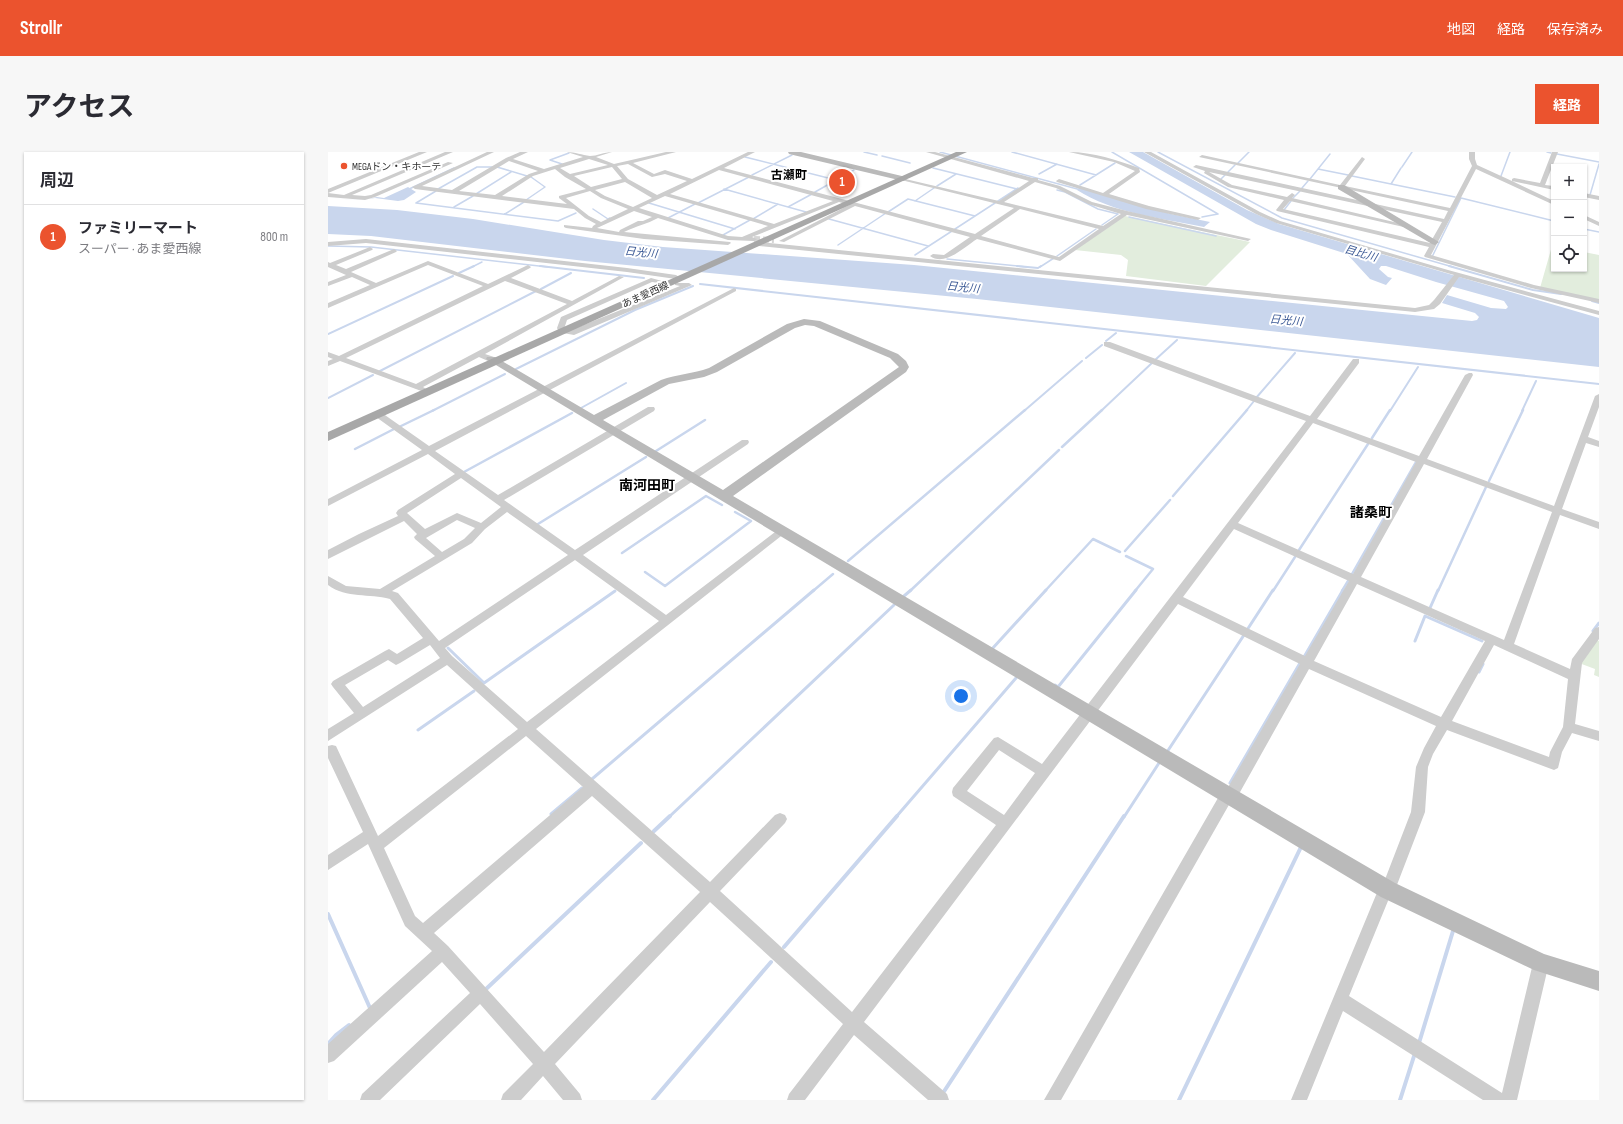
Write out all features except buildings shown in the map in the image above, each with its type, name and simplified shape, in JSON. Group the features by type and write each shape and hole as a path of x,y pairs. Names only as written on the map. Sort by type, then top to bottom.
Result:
{"main road":[{"name":"あま愛西線","path":"328,437 563,329 680,278 751,243 848,202 954,154"},
{"name":"あま愛西線","path":"328,432 420,388 493,361"}],"street":[{"path":"328,191 424,152"},
{"path":"344,196 450,152"},
{"path":"491,152 415,187 576,207"},
{"path":"453,192 508,159 525,152"},
{"path":"570,152 604,161 614,166 626,180 657,198"},
{"path":"496,197 531,175 609,152"},
{"path":"567,176 597,168 630,163 673,152"},
{"path":"682,237 595,227 752,152"},
{"path":"792,152 1103,228"},
{"path":"929,152 954,154 1002,166 1037,178 1090,203 1126,213 1248,239"},
{"path":"1072,152 1115,162 1138,171 1105,194"},
{"path":"1107,152 1119,159 1115,162"},
{"path":"1148,152 1258,213 1278,222 1599,313"},
{"path":"1208,152 1193,165 1230,186 1408,226"},
{"path":"1472,152 1472,159 1475,166 1551,203"},
{"path":"1542,186 1555,152"},
{"path":"954,154 995,170 1105,194 1148,208 1198,218"},
{"path":"734,155 742,157"},
{"path":"1202,157 1451,210"},
{"path":"508,159 544,171"},
{"path":"1341,187 1362,159"},
{"path":"328,195 365,198 373,196 455,160"},
{"path":"630,163 654,176 665,172 693,181"},
{"path":"391,165 408,170"},
{"path":"420,165 436,169"},
{"path":"995,170 1002,166"},
{"path":"1475,166 1427,256 1533,287 1599,301"},
{"path":"555,167 567,176 603,197 634,209 728,238 751,243 774,226 848,202"},
{"path":"1196,167 1446,221"},
{"path":"719,168 1060,259 1126,213"},
{"path":"1496,176 1551,188"},
{"path":"999,203 1037,178"},
{"path":"1305,179 1279,210 1434,244"},
{"path":"600,224 587,217 562,197 626,180"},
{"path":"1341,187 1408,226 1434,244"},
{"path":"665,194 774,226"},
{"path":"1587,196 1599,198"},
{"path":"782,241 848,202"},
{"path":"774,240 945,257 1018,208"},
{"path":"1349,226 1357,214"},
{"path":"622,231 640,222 644,223 658,216"},
{"path":"1587,219 1599,224"},
{"path":"566,226 676,240 751,243 1405,309 1425,309 1431,307 1437,302 1458,274"},
{"path":"328,244 366,241 627,270 680,278"},
{"path":"329,267 370,249"},
{"path":"328,284 394,251"},
{"path":"328,306 428,263 488,286"},
{"path":"329,267 338,268 375,285"},
{"path":"328,364 528,267"},
{"path":"328,354 420,388 479,354 621,277"},
{"path":"506,278 572,303"},
{"path":"563,329 564,319 650,280 659,281"},
{"path":"328,298 366,281"},
{"path":"328,502 734,290"},
{"path":"594,420 665,382 707,373 791,326 804,322 820,324 894,356 902,362 904,367 902,370 723,497"},
{"path":"1106,344 1599,526"},
{"path":"479,354 613,431 1387,889 1541,963 1599,981"},
{"path":"795,1100 1356,361"},
{"path":"1052,1100 1228,796 1307,663 1469,375"},
{"path":"1507,647 1599,396"},
{"path":"497,500 651,408"},
{"path":"378,415 667,621"},
{"path":"1584,439 1599,444"},
{"path":"362,714 337,684 389,654 396,660 435,643 576,556 745,442"},
{"path":"424,534 401,514 404,510 461,474"},
{"path":"384,592 468,541 482,527 507,507"},
{"path":"442,557 419,537 457,516 482,527"},
{"path":"328,555 363,536 405,517"},
{"path":"1231,524 1574,676"},
{"path":"328,863 374,840 528,729 782,531"},
{"path":"328,580 338,587 347,590 384,592 394,596 448,659 710,892 853,1023 941,1100"},
{"path":"1176,598 1307,663 1445,724 1554,764 1556,752 1569,727 1576,662 1599,631"},
{"path":"1299,1100 1418,812 1422,767 1428,752 1491,640"},
{"path":"328,736 448,659"},
{"path":"1569,727 1599,736"},
{"path":"1005,823 958,792 998,742 1044,772"},
{"path":"329,748 374,840 410,921 443,951 544,1064 574,1100"},
{"path":"423,933 593,787"},
{"path":"509,1100 780,819"},
{"path":"328,1055 443,951"},
{"path":"1509,1100 1541,963"},
{"path":"368,1100 480,994"},
{"path":"1341,1000 1498,1100"}],"green space":[{"path":"1125,216 1250,242 1206,286 1126,276 1128,260 1121,255 1075,250"},
{"path":"1551,250 1551,272 1587,272 1587,253 1599,255 1599,301 1540,288"},
{"path":"1597,640 1599,641 1599,677 1594,675 1595,669 1579,663"}],"water":[{"path":"1129,152 1143,152 1247,210 1279,224 1599,318 1599,367 977,299 585,261 371,236 328,234 328,206 397,210 473,219 604,240 663,247 914,265 1472,321 1477,320 1479,317 1475,313 1442,303 1447,295 1491,308 1506,309 1508,307 1504,301 1386,266 1381,266 1379,269 1388,277 1392,278 1386,285 1370,279 1347,254 1256,224"},
{"path":"408,187 416,192 404,200 398,201 375,198 367,199 377,197 384,198"},
{"path":"1079,188 1171,214 1210,222 1204,227 1122,210 1091,198 1077,190"}],"waterway":[{"path":"864,152 877,155"},
{"path":"940,152 1081,190"},
{"path":"1012,152 1057,164"},
{"path":"1112,152 1218,214 1202,217"},
{"name":"目比川","path":"1158,152 1282,218 1453,267"},
{"path":"1238,163 1249,152"},
{"path":"1402,167 1412,152"},
{"path":"1501,176 1510,152"},
{"path":"1547,152 1551,153"},
{"path":"562,164 550,160 569,153"},
{"path":"1318,169 1330,154"},
{"path":"1557,154 1599,162"},
{"path":"774,164 792,155"},
{"path":"882,156 910,163"},
{"path":"745,157 774,164"},
{"path":"1096,175 1115,163"},
{"path":"752,175 774,164"},
{"path":"774,164 836,180"},
{"path":"1039,174 1057,164"},
{"path":"1057,164 1096,175"},
{"path":"1590,195 1599,164"},
{"path":"1228,172 1235,165"},
{"path":"438,189 477,167 492,167"},
{"path":"497,167 527,176"},
{"path":"407,190 454,168"},
{"path":"933,168 1017,189"},
{"path":"1391,184 1401,168"},
{"path":"1310,179 1318,169"},
{"path":"1318,169 1348,175"},
{"path":"815,192 854,170"},
{"path":"476,194 511,172"},
{"path":"937,186 956,174"},
{"path":"1221,179 1226,174"},
{"path":"1080,185 1096,175"},
{"path":"1352,176 1391,184"},
{"path":"526,200 545,187 531,177"},
{"path":"725,189 749,177"},
{"path":"1302,188 1308,181"},
{"path":"1391,184 1455,197"},
{"path":"915,201 934,188"},
{"path":"698,203 725,189"},
{"path":"725,189 778,204"},
{"path":"998,201 1017,189"},
{"path":"1057,190 1065,192 1098,209 1118,214 1102,225"},
{"path":"436,191 416,203 558,221 576,213"},
{"path":"1293,198 1300,191"},
{"path":"788,207 812,194"},
{"path":"454,207 473,196"},
{"path":"1432,257 1461,198 1551,220"},
{"path":"888,212 908,199 915,201"},
{"path":"915,201 975,216"},
{"path":"1284,210 1291,201"},
{"path":"505,214 524,202"},
{"path":"649,203 679,212"},
{"path":"975,216 995,203"},
{"path":"679,212 695,204"},
{"path":"753,219 778,204"},
{"path":"778,204 788,207"},
{"path":"788,207 806,212"},
{"path":"593,209 608,219 610,218"},
{"path":"668,218 679,212"},
{"path":"679,212 734,229"},
{"path":"863,228 886,213"},
{"path":"955,229 975,216"},
{"path":"1129,217 1216,236"},
{"path":"829,219 863,228"},
{"path":"734,229 750,220"},
{"path":"838,245 863,228"},
{"path":"863,228 928,246"},
{"path":"723,235 734,229"},
{"path":"1057,256 1096,229"},
{"path":"1587,230 1599,232"},
{"path":"915,255 952,231"},
{"path":"328,246 371,247 548,267"},
{"path":"1040,267 1054,258"},
{"path":"947,259 1017,266"},
{"path":"474,266 482,262"},
{"path":"459,273 474,266"},
{"path":"540,266 644,278"},
{"path":"1017,266 1038,268 1041,266"},
{"path":"1017,266 1027,267"},
{"path":"1449,266 1533,290 1561,294"},
{"path":"541,289 571,273"},
{"path":"328,334 453,276"},
{"path":"700,284 1599,384"},
{"path":"516,369 635,310 693,286"},
{"path":"380,371 536,291"},
{"path":"1592,301 1599,303"},
{"path":"1106,341 1116,333"},
{"path":"1155,360 1177,340"},
{"path":"1086,358 1102,345"},
{"path":"1256,398 1295,353"},
{"path":"1024,411 1082,361"},
{"path":"1101,411 1153,362"},
{"path":"1390,411 1418,367"},
{"path":"433,410 505,374"},
{"path":"328,398 373,375"},
{"path":"1522,411 1536,381"},
{"path":"581,408 626,383"},
{"path":"1246,411 1254,401"},
{"path":"399,427 433,410"},
{"path":"848,561 1025,410"},
{"path":"1062,447 1102,410"},
{"path":"1173,496 1247,410"},
{"path":"1372,438 1390,410"},
{"path":"1489,481 1523,410"},
{"path":"464,472 572,413"},
{"path":"656,451 705,420"},
{"path":"355,449 394,429"},
{"path":"1299,550 1368,444"},
{"path":"910,591 1059,450"},
{"path":"538,524 646,457"},
{"path":"1352,574 1416,462"},
{"path":"1438,591 1486,487"},
{"path":"622,553 706,496 722,505"},
{"path":"1125,551 1170,500"},
{"path":"645,572 665,586 751,521 735,512"},
{"path":"1045,591 1093,539 1120,552"},
{"path":"1126,556 1153,569 1135,591"},
{"path":"1273,591 1295,557"},
{"path":"813,591 833,574"},
{"path":"1342,591 1348,581"},
{"path":"592,779 814,590"},
{"path":"904,596 911,590"},
{"path":"992,649 1046,590"},
{"path":"1055,685 1058,687 1136,590"},
{"path":"1247,630 1273,590"},
{"path":"1304,657 1343,590"},
{"path":"1430,608 1438,590"},
{"path":"448,648 484,683 615,591"},
{"path":"669,817 894,605"},
{"path":"1415,641 1425,616 1482,641"},
{"path":"1593,631 1599,623"},
{"path":"1167,752 1244,635"},
{"path":"1230,783 1300,663"},
{"path":"1479,672 1483,664"},
{"path":"896,817 1016,678"},
{"path":"418,730 474,691"},
{"path":"1124,817 1159,763"},
{"path":"551,814 582,788"},
{"path":"654,831 670,816"},
{"path":"784,947 897,816"},
{"path":"943,1093 1124,816"},
{"path":"486,991 485,990 641,843"},
{"path":"1179,1100 1301,847"},
{"path":"328,914 370,1008"},
{"path":"1420,1044 1419,1043 1453,931"},
{"path":"653,1100 771,962"},
{"path":"328,1044 336,1035 349,1025"},
{"path":"1400,1100 1415,1053"}],"tunnel":[{"path":"754,239 774,240"}],"place":[{"name":"MEGAドン・キホーテ","path":"344,166"},
{"name":"ファミリーマート","path":"842,182"}],"district":[{"name":"古瀬町","path":"789,175"},
{"name":"南河田町","path":"647,485"},
{"name":"諸桑町","path":"1371,512"}],"water label":[{"name":"日光川","path":"641,252"},
{"name":"日光川","path":"963,287"},
{"name":"日光川","path":"1286,320"}]}
